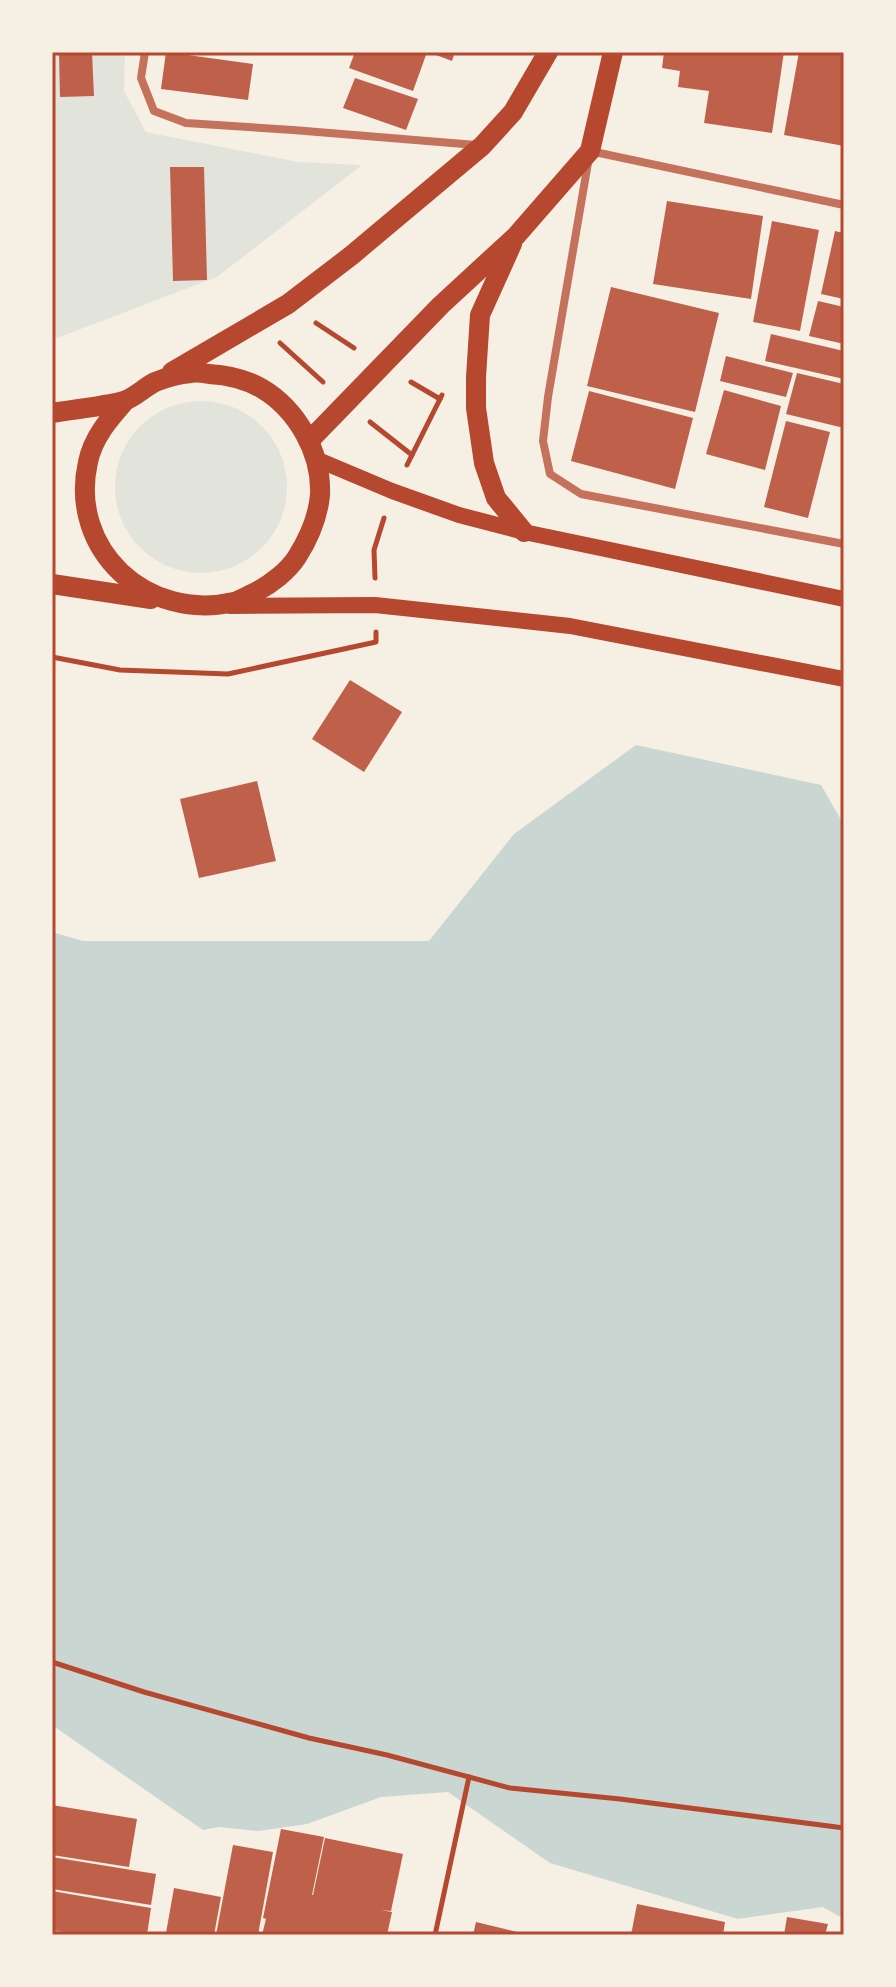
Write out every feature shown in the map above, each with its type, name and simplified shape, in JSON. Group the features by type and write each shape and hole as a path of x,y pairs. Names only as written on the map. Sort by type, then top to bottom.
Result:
{"main road":[{"path":"168,601 136,586 110,562 92,530 85,495 88,460 103,427 126,400 288,304 352,255 482,146 513,112 548,52"},
{"path":"313,450 441,305 516,236 590,151 613,52"},
{"path":"516,236 480,315 476,408 484,463 496,498 524,532"},
{"path":"157,381 192,372 228,375 262,388 290,411 313,450 320,495 313,530 295,561 269,585 236,601 201,606"},
{"path":"52,413 126,400"},
{"path":"313,450 392,491 459,515 524,532 844,599"},
{"path":"52,584 201,606 375,605 556,624 844,679"}],"street":[{"path":"145,52 141,78 154,111 186,123 482,146"},
{"path":"844,205 590,151 543,441 550,474 581,494 844,544"}],"path":[{"path":"52,657 120,670 228,674 376,642"},
{"path":"52,1662 144,1692 309,1738 510,1788 844,1828"},
{"path":"436,1932 469,1777"}],"shaded area":[{"path":"52,52 125,52 124,91 146,132 298,162 362,165 217,277 52,340"},
{"path":"201,401 234,408 262,426 280,454 287,487 280,520 262,548 234,566 201,573 168,566 140,548 122,520 115,487 122,454 140,426 168,408"},
{"path":"636,745 821,785 844,825 844,1919 823,1907 738,1919 550,1863 448,1792 381,1797 307,1824 258,1831 219,1827 203,1830 52,1725 52,932 83,941 429,941 514,834"}],"building":[{"path":"59,52 92,52 94,96 60,97"},
{"path":"166,52 253,64 248,100 161,89"},
{"path":"355,52 419,52 426,55 413,91 349,68"},
{"path":"428,52 455,52 452,61"},
{"path":"664,52 784,52 772,133 704,123 709,91 678,87 680,71 662,68"},
{"path":"799,52 844,52 844,146 784,135"},
{"path":"355,78 418,99 406,130 343,108"},
{"path":"170,167 204,167 207,280 173,281"},
{"path":"667,201 763,216 751,299 653,284"},
{"path":"772,221 819,230 800,331 753,322"},
{"path":"835,231 844,233 844,299 821,294"},
{"path":"611,287 719,313 695,412 587,386"},
{"path":"818,301 844,307 844,344 809,336"},
{"path":"771,334 844,351 844,379 765,361"},
{"path":"726,356 793,373 786,397 720,381"},
{"path":"797,373 844,384 844,428 786,414"},
{"path":"724,390 781,406 765,470 706,454"},
{"path":"589,391 693,418 675,489 571,461"},
{"path":"786,421 830,432 808,518 764,507"},
{"path":"350,680 402,712 364,772 312,739"},
{"path":"257,781 276,861 199,878 180,799"},
{"path":"52,1805 137,1819 129,1867 52,1855"},
{"path":"281,1829 324,1837 312,1895 325,1838 403,1854 391,1911 381,1910 392,1912 387,1935 262,1935"},
{"path":"233,1845 273,1852 258,1935 216,1935"},
{"path":"52,1857 156,1874 151,1905 52,1889"},
{"path":"174,1888 221,1897 214,1935 166,1933"},
{"path":"52,1891 151,1908 147,1935 52,1935 52,1931 64,1932 52,1930"},
{"path":"637,1904 725,1922 723,1935 631,1935"},
{"path":"787,1917 828,1924 825,1935 784,1935"},
{"path":"476,1922 525,1934 525,1935 473,1935"}]}
